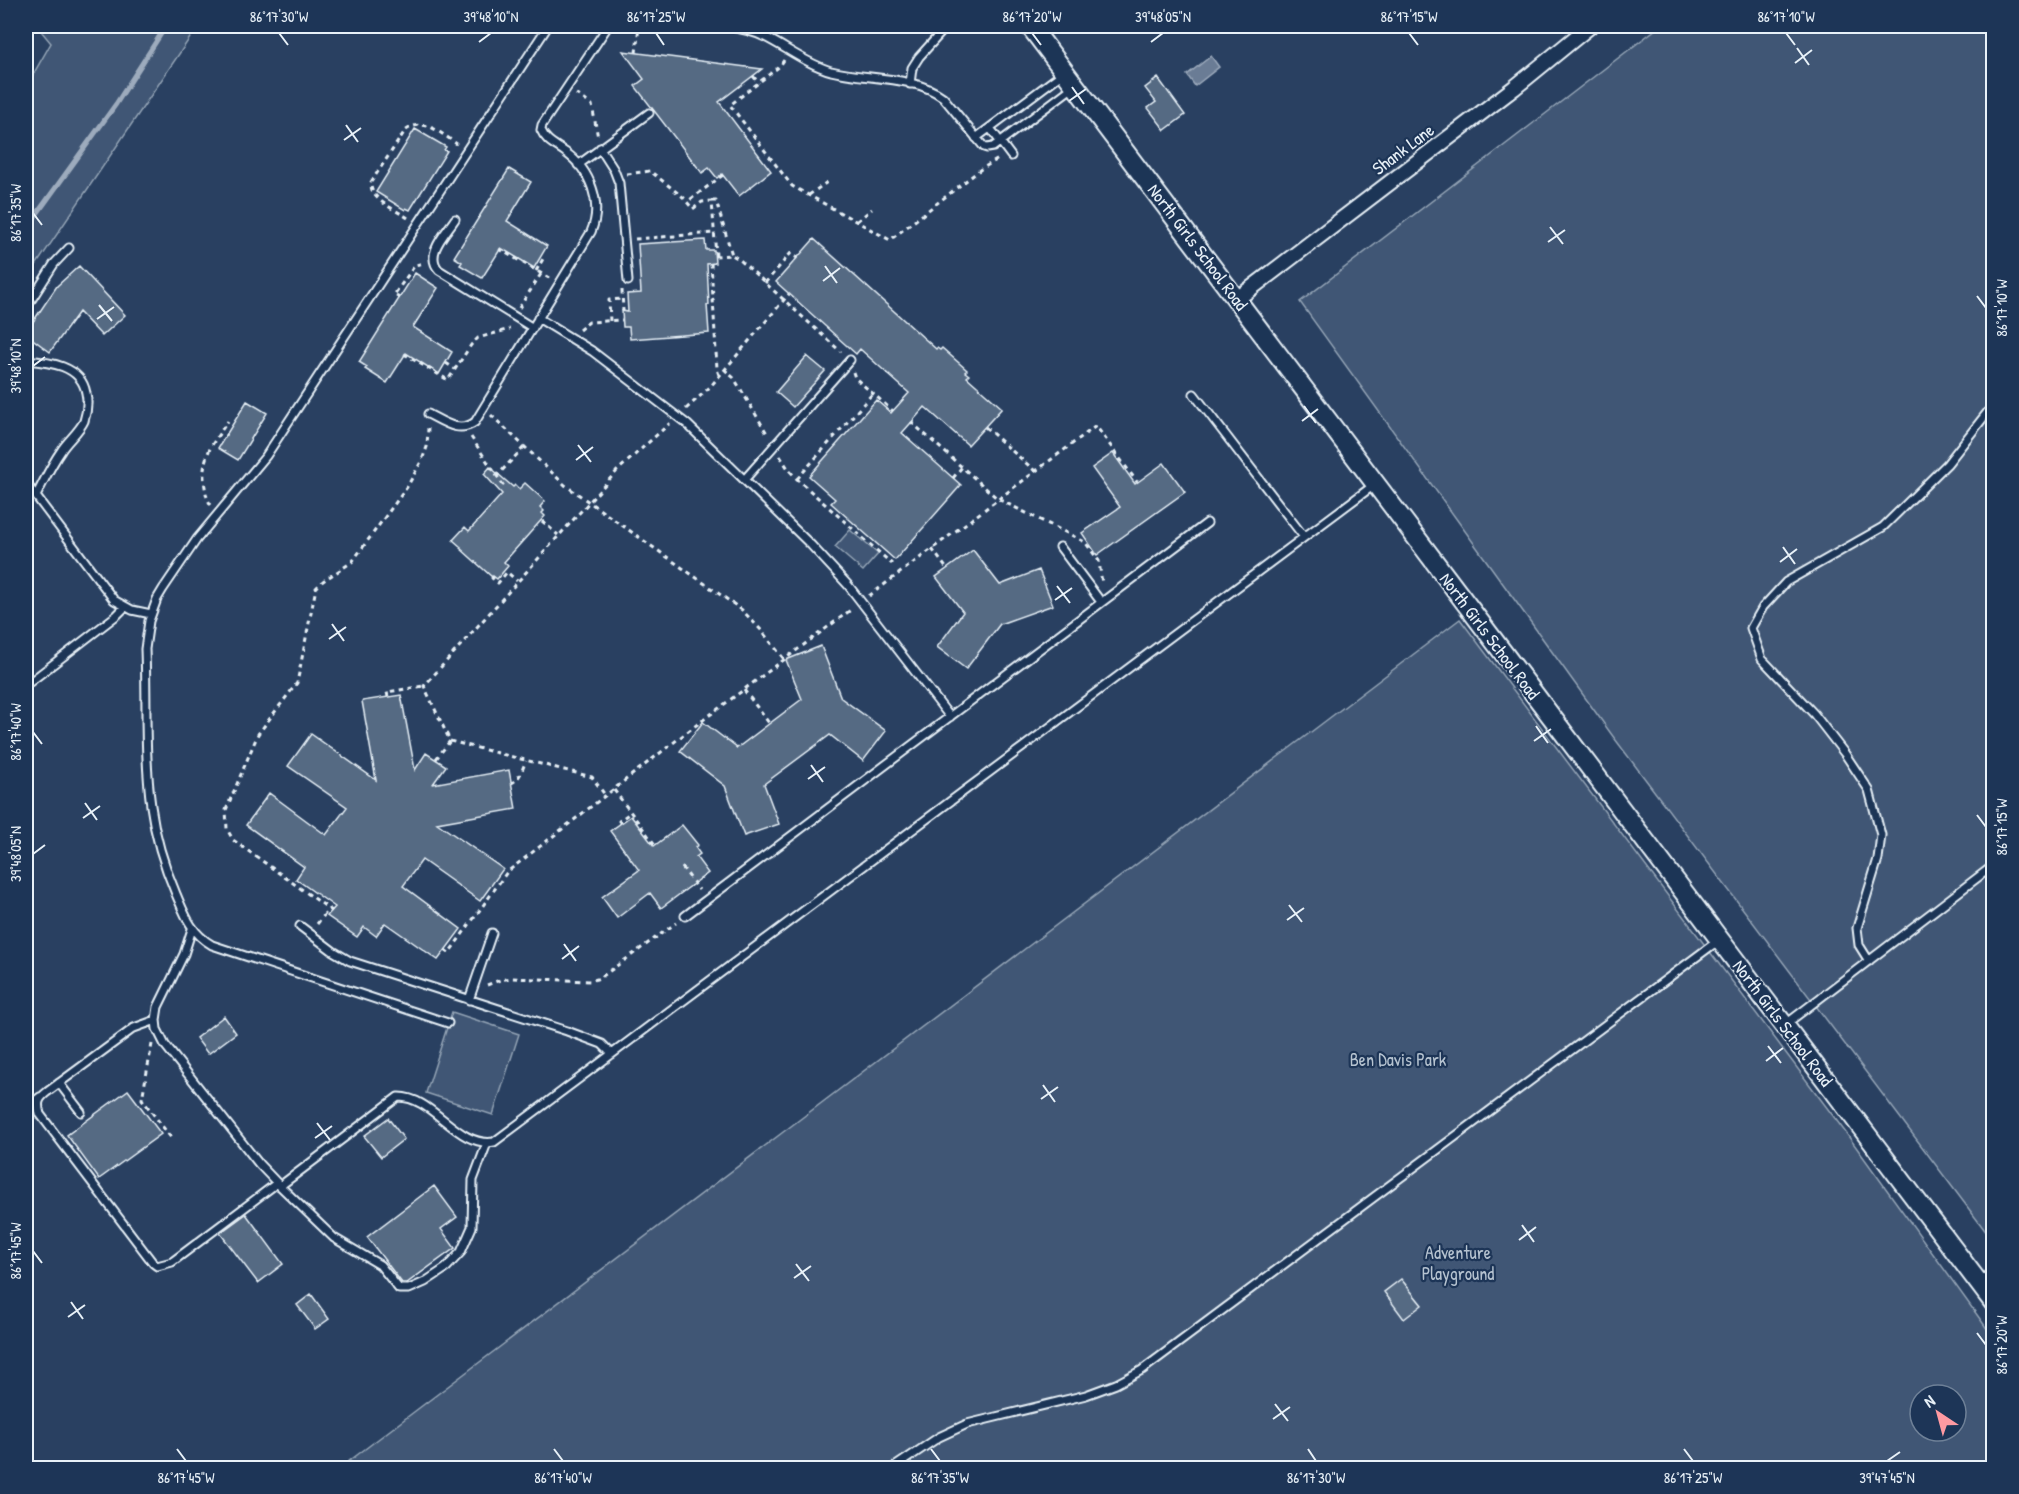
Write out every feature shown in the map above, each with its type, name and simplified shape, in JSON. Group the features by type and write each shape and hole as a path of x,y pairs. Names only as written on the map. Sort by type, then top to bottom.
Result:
{"main road":[{"name":"North Girls School Road","path":"1030,26 1994,1303"}],"street":[{"name":"Shank Lane","path":"1237,299 1514,88 1590,26"}],"lane":[{"path":"448,1023 212,945 192,929 170,881 151,805 146,649 151,614 163,589 197,539 266,456 548,26"},
{"path":"428,414 456,428 465,428 475,422 591,232 597,212 594,194 572,157 547,140 541,130 542,125 608,26"},
{"path":"725,26 765,37 811,63 833,71 910,84 936,91 987,148 1000,141 1070,78"},
{"path":"910,84 912,68 919,57 947,26"},
{"path":"976,138 1070,78"},
{"path":"578,165 649,112"},
{"path":"990,128 1010,154"},
{"path":"600,148 616,175 620,190 629,284"},
{"path":"455,219 434,252 433,261 439,270 533,328"},
{"path":"26,308 54,264 69,248"},
{"path":"538,318 572,338 678,416 811,545 861,602 950,717"},
{"path":"26,360 46,362 69,369 80,378 84,385 88,404 83,423 61,451 36,496"},
{"path":"744,480 850,360"},
{"path":"1194,394 1304,537"},
{"path":"1869,961 1859,945 1857,928 1878,859 1881,835 1869,790 1814,714 1762,659 1751,628 1763,607 1786,582 1883,527 1947,464 1994,404"},
{"path":"26,483 114,600 125,607 151,614"},
{"path":"47,1092 39,1099 37,1106 40,1114 157,1266 172,1262 398,1097 413,1099 474,1141 494,1142 1376,483"},
{"path":"685,916 1207,523"},
{"path":"1060,547 1101,602"},
{"path":"26,685 125,607"},
{"path":"1784,1025 1994,865"},
{"path":"300,926 350,961 602,1044 612,1054"},
{"path":"192,929 184,954 158,1007 156,1020 160,1037 176,1061 259,1164 334,1238 380,1265 399,1289 416,1287 446,1268 454,1261 467,1242 474,1216 473,1180 487,1143"},
{"path":"469,1000 492,933"},
{"path":"893,1468 939,1437 967,1424 1086,1395 1116,1384 1142,1370 1719,939"},
{"path":"26,1108 134,1028 156,1020"},
{"path":"59,1083 81,1112"}],"path":[{"path":"636,53 639,26"},
{"path":"790,51 780,66 730,105 792,186 890,240 981,169 1010,154"},
{"path":"753,75 759,83"},
{"path":"566,88 592,105 600,148"},
{"path":"417,224 374,196 370,186 371,182 405,131 413,125 429,126 465,150"},
{"path":"616,175 650,171 688,201 693,209 702,202 716,201 732,255"},
{"path":"688,201 723,175"},
{"path":"809,195 830,180"},
{"path":"712,201 715,256 732,255 739,259 850,360 855,378 893,411"},
{"path":"857,222 873,209"},
{"path":"635,240 714,233"},
{"path":"499,249 559,284"},
{"path":"765,283 791,253 797,258"},
{"path":"536,271 543,259 540,257"},
{"path":"400,298 394,295 415,265 433,261"},
{"path":"711,263 717,369 720,375"},
{"path":"514,316 541,274"},
{"path":"623,311 621,288 629,284"},
{"path":"388,697 387,692 424,686 588,501 627,460 710,387 789,294"},
{"path":"610,321 609,300 622,300"},
{"path":"404,354 445,380 449,379 471,345 478,339 510,329 521,320"},
{"path":"572,338 583,325 589,322 622,320"},
{"path":"446,363 455,369"},
{"path":"724,369 734,378 789,470 892,564"},
{"path":"797,479 873,393"},
{"path":"484,407 565,485 733,602 762,630 784,659"},
{"path":"310,934 330,910 238,844 230,836 226,823 226,810 252,746 266,722 297,683 314,598 319,585 352,561 407,487 427,447 428,414"},
{"path":"220,512 213,508 207,499 203,477 208,450 228,421"},
{"path":"911,422 998,499 1085,542 1099,561 1102,578 1101,602"},
{"path":"445,950 450,953 507,872 784,659 1096,426 1137,483"},
{"path":"985,427 1036,471"},
{"path":"465,428 505,488"},
{"path":"496,477 524,447"},
{"path":"953,478 962,467"},
{"path":"542,522 558,535"},
{"path":"932,549 947,569"},
{"path":"493,576 492,578 498,583 507,573 517,581"},
{"path":"424,686 450,741"},
{"path":"744,690 769,723"},
{"path":"436,759 450,741"},
{"path":"450,741 592,777 605,796"},
{"path":"511,783 519,777 526,760"},
{"path":"614,789 656,846"},
{"path":"621,823 619,821 631,812"},
{"path":"682,867 707,900"},
{"path":"469,1000 483,987 500,980 512,978 590,981 600,978 685,916"},
{"path":"156,1020 142,1099 172,1139"},
{"path":"143,1110 148,1106"}],"green space":[{"path":"37,26 198,26 26,280 26,87 51,43"},
{"path":"1660,26 1993,26 1993,1241 1612,735 1300,302"},
{"path":"850,530 878,554 863,571 835,547"},
{"name":"Ben Davis Park","path":"1460,619 1846,1133 1993,1337 1993,1468 340,1468"},
{"path":"452,1012 519,1034 493,1115 426,1093"}],"shaded area":[{"path":"1211,56 1219,67 1195,86 1187,75"}],"building":[{"path":"623,51 762,69 719,102 771,171 739,196 722,174 717,178 709,168 702,173 635,86 644,79"},
{"path":"1158,78 1185,115 1165,130 1148,108 1156,102 1145,88"},
{"path":"415,129 446,147 444,150 447,151 410,210 406,208 405,210 376,192"},
{"path":"509,169 531,182 507,221 547,246 534,268 501,248 482,278 460,265 462,262 454,257"},
{"path":"814,239 936,349 942,348 967,370 965,372 969,375 967,377 1002,408 968,445 925,407 902,433 961,485 895,560 831,503 835,499 809,476 876,400 891,413 909,393 860,349 856,354 776,282"},
{"path":"705,240 706,250 714,250 715,263 707,264 709,333 630,339 629,327 623,327 622,311 628,312 627,294 641,293 638,244"},
{"path":"79,266 125,315 102,336 79,312 50,352 26,332 57,286"},
{"path":"415,273 438,288 413,327 452,352 439,374 406,353 387,383 365,369 367,367 359,362"},
{"path":"807,356 825,371 793,407 776,392"},
{"path":"247,401 267,413 238,460 218,448"},
{"path":"1113,453 1135,484 1164,463 1185,492 1097,555 1082,533 1120,507 1092,468"},
{"path":"490,467 513,487 515,485 519,489 525,483 545,501 540,507 545,516 504,562 508,566 497,579 492,577 453,540 465,527 469,531 502,494 484,474"},
{"path":"973,550 1000,585 1039,570 1053,605 1000,624 966,669 937,647 963,612 936,577"},
{"path":"821,646 841,698 886,731 863,761 830,735 764,784 779,824 744,836 725,786 680,751 703,722 737,748 802,699 786,660"},
{"path":"401,695 415,770 426,753 446,766 433,784 509,770 516,809 437,823 503,869 480,901 422,860 403,886 461,929 438,960 385,923 376,936 364,927 357,937 327,916 335,907 296,879 304,867 246,825 269,793 326,835 347,807 288,766 311,734 376,780 362,701"},
{"path":"631,816 654,846 682,825 698,845 695,847 700,854 696,857 708,873 661,908 650,893 617,918 602,897 639,870 610,831"},
{"path":"224,1016 236,1033 208,1054 196,1038"},
{"path":"128,1090 161,1134 99,1179 67,1135"},
{"path":"388,1118 404,1139 381,1157 364,1136"},
{"path":"434,1186 457,1217 441,1229 455,1248 407,1283 402,1283 367,1237"},
{"path":"246,1214 283,1264 258,1283 220,1233"},
{"path":"1401,1279 1422,1305 1404,1319 1384,1292"},
{"path":"311,1294 329,1319 315,1329 297,1305"}],"waterway":[{"path":"26,229 116,104 166,26"}],"park label":[{"name":"Adventure Playground","path":"1458,1262"}]}
